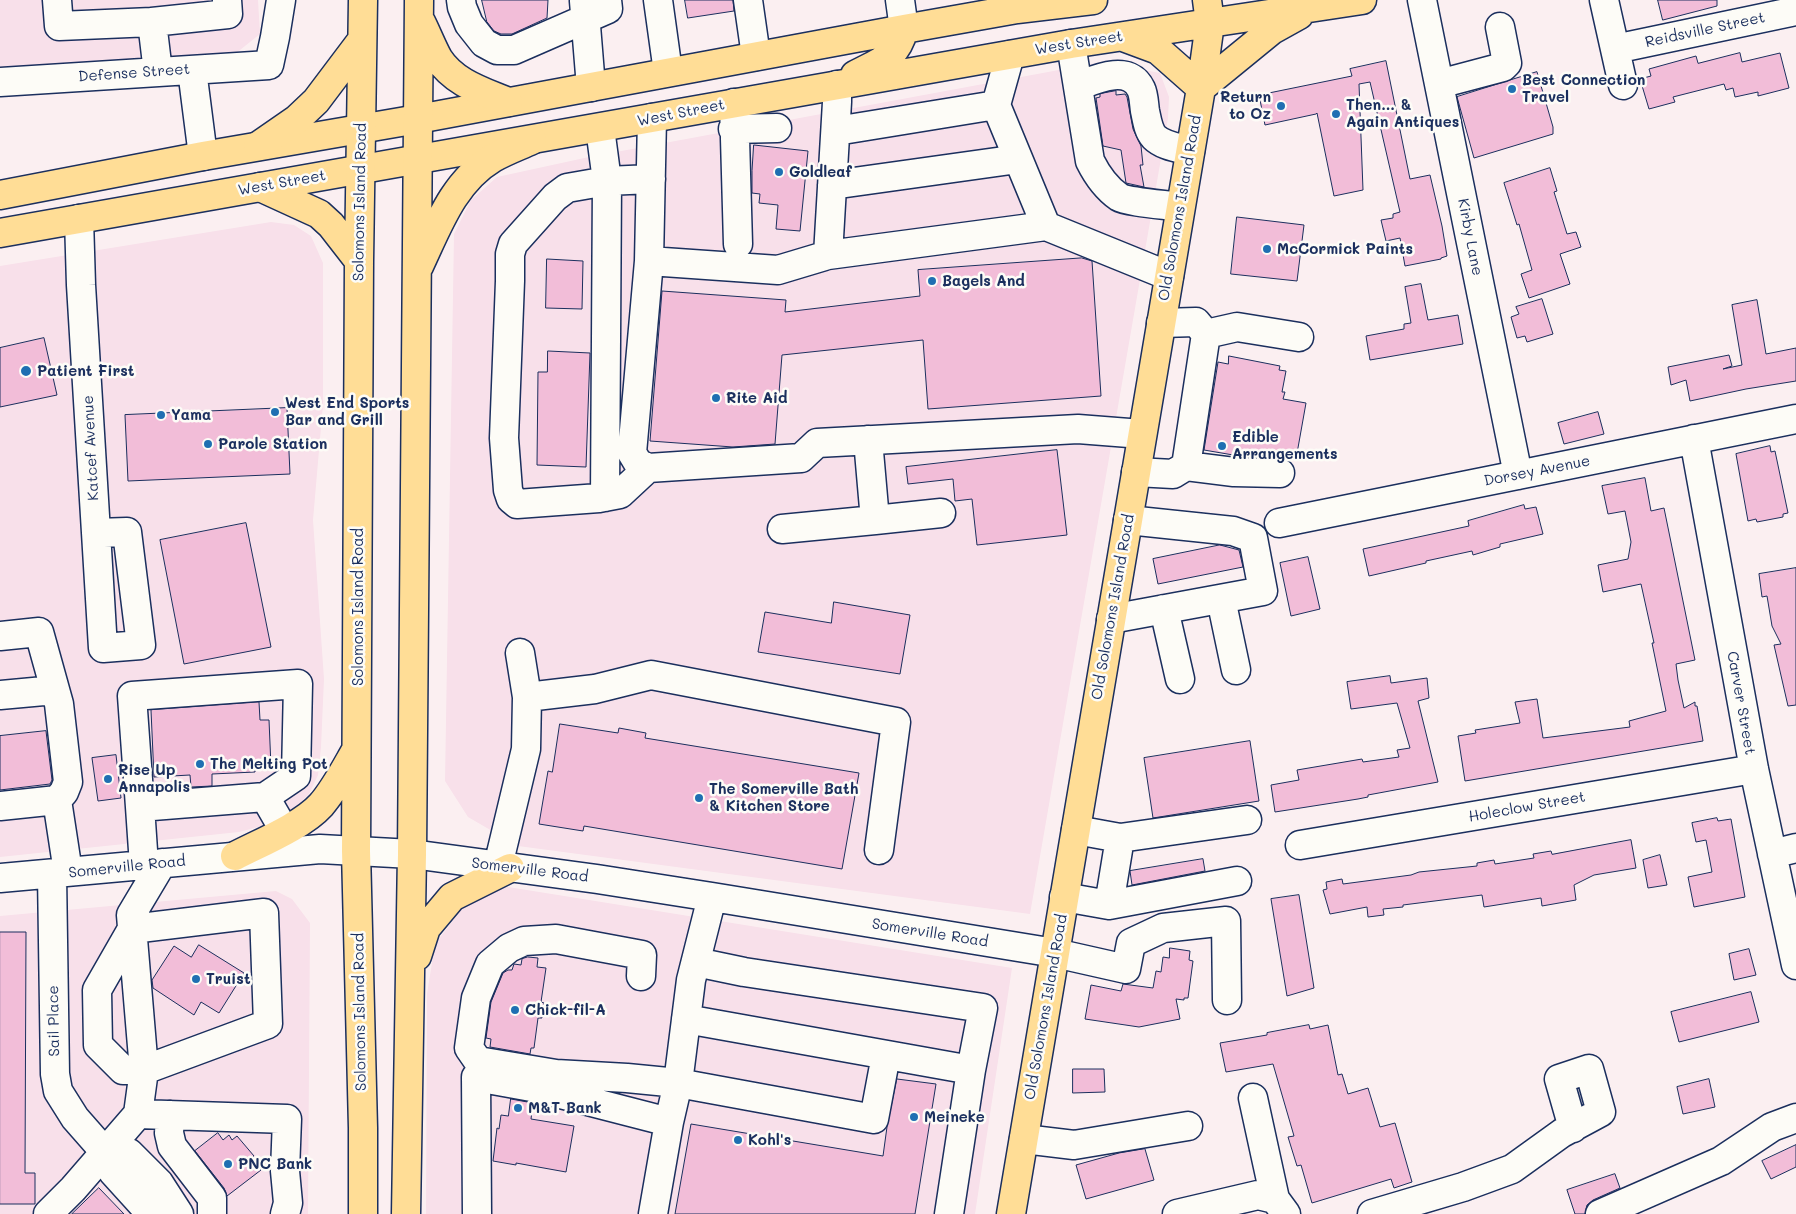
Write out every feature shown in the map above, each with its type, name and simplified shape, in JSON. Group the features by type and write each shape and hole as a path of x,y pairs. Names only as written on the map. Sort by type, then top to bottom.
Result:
{"main road":[{"name":"Solomons Island Road","path":"363,0 359,261 356,851 364,1128 363,1214"},
{"path":"0,195 203,156 591,87 1017,5 1093,0"},
{"name":"West Street","path":"0,233 652,118 734,116 836,85 1122,36 1209,12 1311,8 1362,0"},
{"path":"419,8 438,58 451,74 466,84 508,102"},
{"path":"406,1214 412,854 419,8"},
{"path":"1122,36 1158,50 1201,88 1272,30 1311,8"},
{"name":"Old Solomons Island Road","path":"1011,1214 1201,88 1209,12"},
{"path":"836,85 896,51 904,28"},
{"path":"258,146 298,119 316,101 362,40"},
{"path":"416,272 448,205 471,175 492,159 532,140"},
{"path":"260,187 318,214 331,225 359,261"},
{"path":"235,856 284,830 320,806 338,782 357,749"},
{"path":"410,979 426,928 452,897 504,867"}],"street":[{"path":"57,0 59,26 152,22 228,14 226,0"},
{"name":"Defense Street","path":"0,82 269,65 280,0"},
{"path":"462,0 462,7 470,24 484,44 497,50 514,50 585,9 608,9 607,0"},
{"path":"658,0 668,72"},
{"path":"748,0 756,56"},
{"path":"900,0 904,28"},
{"name":"Kirby Lane","path":"1422,0 1518,475"},
{"path":"1604,0 1623,85"},
{"path":"585,9 591,87"},
{"name":"Reidsville Street","path":"1615,49 1796,11"},
{"path":"152,22 158,72"},
{"path":"1439,84 1503,67 1507,63 1500,27"},
{"path":"1071,44 1090,161 1097,175 1121,198 1180,207"},
{"path":"1010,55 996,105 1046,226"},
{"path":"192,70 203,156"},
{"path":"1078,86 1104,76 1118,74 1136,82 1141,89 1148,126 1154,136 1167,144 1190,151"},
{"path":"828,255 836,131 836,85"},
{"path":"836,131 996,105"},
{"path":"738,244 734,116 777,128"},
{"path":"652,118 649,261 632,454 638,463 648,468 800,458 816,443 868,440 1078,429 1142,434"},
{"path":"600,128 607,181 604,497"},
{"path":"832,185 1018,159"},
{"path":"648,468 620,494 517,504 510,499 508,490 504,438 510,254 513,244 555,197 567,188 607,181 651,179"},
{"name":"Katcef Avenue","path":"79,219 81,292 102,648 141,645 127,532 96,533"},
{"path":"649,261 778,270 828,255 1046,226 1169,276"},
{"path":"1161,323 1196,322 1206,334 1186,466"},
{"path":"1206,334 1237,327 1300,337"},
{"name":"Dorsey Avenue","path":"1279,523 1796,419"},
{"name":"Carver Street","path":"1694,439 1754,769 1784,851 1796,965"},
{"path":"868,440 874,520"},
{"path":"1136,472 1173,474 1186,466 1234,472 1280,473"},
{"path":"782,529 941,513"},
{"path":"1111,619 1263,591 1253,538 1232,531 1128,520"},
{"path":"1221,599 1236,670"},
{"path":"1164,609 1180,679"},
{"path":"0,636 39,632 59,704 68,782 64,792 57,800 0,806"},
{"path":"504,867 526,749 527,697 520,653"},
{"path":"527,697 595,689 651,674 896,722 879,850"},
{"path":"48,1214 73,1189 138,1114 144,1070 131,915 153,864 140,807 132,696 298,684 296,776 265,797 140,807"},
{"path":"0,695 55,690"},
{"name":"Holeclow Street","path":"1300,845 1754,769"},
{"path":"265,797 284,830"},
{"name":"Sail Place","path":"57,800 60,873 55,1074 58,1091 75,1118 104,1151 113,1172 151,1214"},
{"path":"1076,830 1120,838 1248,820"},
{"path":"1109,905 1120,838"},
{"name":"Somerville Road","path":"0,878 320,849 412,854 597,879 712,897 1055,953 1126,969 1131,943 1163,928 1226,922 1227,1000"},
{"path":"1064,897 1109,905 1237,881"},
{"path":"653,1214 669,1122 678,1083 691,980 712,897"},
{"path":"264,912 268,1024 144,1070 123,1070 98,1046 97,990 132,929 264,912"},
{"path":"641,976 642,955 556,939 524,941 509,948 490,964 476,998 469,1048 478,1062 556,1074 678,1083 874,1118 886,1055"},
{"path":"696,962 744,972 983,1008 971,1070 949,1214"},
{"path":"686,1019 971,1070"},
{"path":"477,1214 476,1077 537,1088 669,1122"},
{"path":"1253,1098 1281,1207"},
{"path":"138,1114 287,1119 285,1171 288,1203 285,1214"},
{"path":"170,1115 169,1132 172,1146 212,1206"},
{"path":"1600,1214 1721,1161 1772,1127 1796,1118"},
{"path":"1024,1139 1074,1145 1188,1126"},
{"path":"1372,1214 1463,1187 1512,1169 1562,1133 1573,1128"},
{"path":"104,1151 130,1152 158,1183 179,1214"},
{"path":"1177,1214 1258,1195 1281,1207"}],"shaded area":[{"path":"0,0 258,0 260,34 230,58 0,71"},
{"path":"1102,62 1160,73 1169,97 1168,118 1030,914 518,846 468,817 445,781 454,234 471,200 497,177 589,157"},
{"path":"271,222 294,225 311,236 323,263 323,404 313,520 324,679 318,775 309,794 295,808 262,826 239,832 0,857 0,266"},
{"path":"502,886 1012,968 975,1214 426,1214 427,994 435,944 467,902"},
{"path":"276,891 292,899 310,923 308,1214 0,1214 0,916"}],"building":[{"path":"482,0 548,0 547,18 512,34 501,34 494,31 487,22"},
{"path":"685,0 733,0 734,11 688,18"},
{"path":"1658,0 1717,0 1717,6 1663,20"},
{"path":"1740,53 1742,62 1780,53 1789,88 1758,96 1758,92 1735,97 1733,88 1726,90 1724,84 1673,97 1675,102 1649,109 1640,79 1651,76 1649,69 1696,56 1698,63"},
{"path":"1386,61 1410,179 1430,175 1447,256 1441,259 1405,266 1400,238 1386,241 1381,220 1393,218 1393,214 1400,212 1370,82 1359,84 1363,190 1334,196 1317,113 1265,125 1259,95 1352,76 1350,69"},
{"path":"1537,72 1553,127 1553,134 1474,158 1457,97"},
{"path":"1116,91 1116,95 1125,94 1127,97 1133,129 1141,146 1143,165 1140,165 1144,187 1126,183 1121,150 1103,146 1096,98 1100,97 1100,94"},
{"name":"Goldleaf","path":"754,145 808,151 800,231 776,229 778,205 759,203 760,194 752,193"},
{"path":"1550,168 1557,191 1554,192 1567,234 1576,232 1581,247 1560,254 1570,284 1529,298 1521,274 1532,270 1519,224 1517,225 1504,183"},
{"name":"McCormick Paints","path":"1237,217 1304,225 1297,281 1231,274"},
{"path":"1082,258 1092,261 1101,396 928,409 923,340 782,355 775,444 733,447 650,441 662,291 786,300 785,312 920,296 918,270"},
{"path":"547,259 583,261 582,309 546,308"},
{"path":"1421,284 1428,320 1458,315 1463,344 1370,360 1366,336 1404,329 1404,324 1411,323 1405,287"},
{"path":"1542,299 1553,334 1527,342 1525,336 1517,338 1511,317 1519,314 1516,307"},
{"path":"1757,300 1766,354 1796,348 1796,381 1690,401 1686,380 1671,385 1668,367 1729,355 1732,366 1723,369 1742,365 1732,305"},
{"name":"Patient First","path":"44,338 57,395 0,407 0,348"},
{"path":"548,351 590,353 586,467 537,465 538,372 547,372"},
{"path":"1229,356 1280,366 1279,370 1286,371 1282,392 1285,392 1283,399 1306,403 1296,459 1263,453 1262,457 1239,456 1204,450 1218,362 1228,364"},
{"name":"Parole Station","path":"287,408 290,474 128,481 125,415"},
{"path":"1598,412 1604,434 1564,444 1558,423"},
{"path":"1770,446 1771,452 1775,451 1788,513 1783,514 1783,517 1757,522 1756,519 1748,521 1736,454"},
{"path":"1057,450 1067,535 977,545 972,499 955,501 953,479 908,484 906,467"},
{"path":"1645,478 1651,511 1664,508 1695,660 1676,664 1678,680 1684,708 1695,702 1695,706 1697,706 1703,741 1465,781 1458,736 1476,733 1475,730 1520,723 1515,702 1537,699 1543,738 1630,727 1629,721 1666,711 1641,584 1603,592 1598,565 1628,559 1631,542 1625,511 1608,514 1602,486"},
{"path":"1524,505 1525,509 1536,507 1543,534 1500,544 1500,547 1473,555 1472,551 1369,576 1363,549 1469,526 1468,521"},
{"path":"246,523 271,647 184,664 160,540"},
{"path":"1220,545 1239,550 1243,567 1158,584 1153,559"},
{"path":"1308,557 1320,609 1291,616 1280,563"},
{"path":"1796,568 1796,705 1788,706 1774,645 1781,644 1772,626 1767,596 1762,597 1759,574"},
{"path":"834,602 910,615 900,674 758,652 765,612 831,623"},
{"path":"1390,676 1391,683 1427,678 1429,698 1418,701 1438,782 1368,795 1368,797 1358,799 1275,812 1271,785 1299,780 1297,770 1362,759 1363,762 1399,757 1397,750 1410,748 1397,703 1351,709 1347,682"},
{"path":"259,702 260,720 269,720 271,767 255,768 255,772 212,774 212,786 191,787 190,775 154,777 151,710"},
{"name":"The Somerville Bath & Kitchen Store","path":"560,724 618,733 619,728 646,733 645,738 859,773 842,869 584,826 583,831 539,824 548,771 552,772"},
{"path":"46,731 52,780 50,784 0,790 0,736"},
{"path":"1250,741 1259,801 1153,818 1144,758"},
{"path":"116,755 121,798 98,801 92,758"},
{"path":"1717,818 1718,821 1731,819 1745,897 1694,907 1688,877 1712,872 1706,840 1696,842 1692,823"},
{"path":"1631,840 1636,868 1594,875 1574,885 1576,900 1542,906 1541,898 1484,907 1482,895 1403,905 1403,907 1383,909 1384,915 1368,917 1367,907 1330,914 1323,890 1327,889 1326,882 1342,879 1343,884 1411,875 1419,872 1477,866 1477,863 1494,860 1495,864 1534,858 1533,854 1551,851 1552,854"},
{"path":"1660,855 1667,885 1648,888 1643,860"},
{"path":"1203,859 1205,871 1132,885 1130,871"},
{"path":"1299,895 1314,988 1287,996 1271,899"},
{"path":"0,932 26,932 25,1173 35,1173 35,1204 0,1204"},
{"name":"Truist","path":"199,945 244,973 219,1013 201,1002 194,1015 153,988 152,980 174,946 191,957"},
{"path":"1170,948 1190,951 1189,960 1193,961 1188,998 1184,998 1184,1000 1176,999 1180,1019 1139,1027 1085,1019 1091,985 1121,991 1123,984 1153,988 1156,971 1161,972 1163,957 1169,958"},
{"path":"1749,949 1756,975 1734,980 1729,954"},
{"name":"Chick-fil-A","path":"528,957 538,958 537,967 546,968 541,1002 544,1003 542,1018 538,1018 534,1048 531,1048 530,1054 490,1047 491,1039 486,1038 491,1002 503,973 512,970 514,964 521,965 522,959"},
{"path":"1751,992 1759,1022 1679,1042 1671,1012"},
{"path":"1309,1025 1310,1029 1328,1025 1338,1075 1342,1074 1348,1094 1368,1088 1380,1127 1395,1123 1412,1182 1394,1188 1391,1179 1312,1203 1301,1165 1297,1166 1288,1137 1294,1136 1273,1064 1226,1072 1220,1043"},
{"path":"1073,1069 1104,1069 1105,1092 1073,1093"},
{"name":"Kohl's","path":"897,1079 936,1084 915,1214 675,1214 691,1124 883,1156"},
{"path":"1709,1079 1715,1107 1683,1114 1677,1087"},
{"path":"511,1099 533,1103 531,1119 574,1126 566,1172 493,1161 497,1128 499,1129 501,1115 508,1116"},
{"name":"PNC Bank","path":"218,1133 223,1140 229,1135 232,1140 237,1136 254,1156 251,1158 261,1170 227,1196 224,1188 195,1151"},
{"path":"1796,1145 1796,1167 1771,1179 1762,1161"},
{"path":"1145,1149 1154,1180 1086,1199 1076,1165 1119,1153"},
{"path":"1615,1174 1620,1188 1593,1200 1587,1205 1585,1214 1575,1214 1567,1190"},
{"path":"99,1188 124,1214 72,1214"}],"place":[{"name":"Best Connection Travel","path":"1512,89"},
{"name":"Return to Oz","path":"1281,106"},
{"name":"Then... & Again Antiques","path":"1336,114"},
{"name":"Goldleaf","path":"779,172"},
{"name":"McCormick Paints","path":"1267,249"},
{"name":"Bagels And","path":"932,281"},
{"name":"Patient First","path":"26,371"},
{"name":"Rite Aid","path":"716,398"},
{"name":"West End Sports Bar and Grill","path":"275,412"},
{"name":"Yama","path":"161,415"},
{"name":"Parole Station","path":"208,444"},
{"name":"Edible Arrangements","path":"1222,446"},
{"name":"The Melting Pot","path":"200,764"},
{"name":"Rise Up Annapolis","path":"108,779"},
{"name":"The Somerville Bath & Kitchen Store","path":"699,798"},
{"name":"Truist","path":"196,979"},
{"name":"Chick-fil-A","path":"515,1010"},
{"name":"M&T Bank","path":"518,1108"},
{"name":"Meineke","path":"914,1117"},
{"name":"Kohl's","path":"738,1140"},
{"name":"PNC Bank","path":"228,1164"}]}
